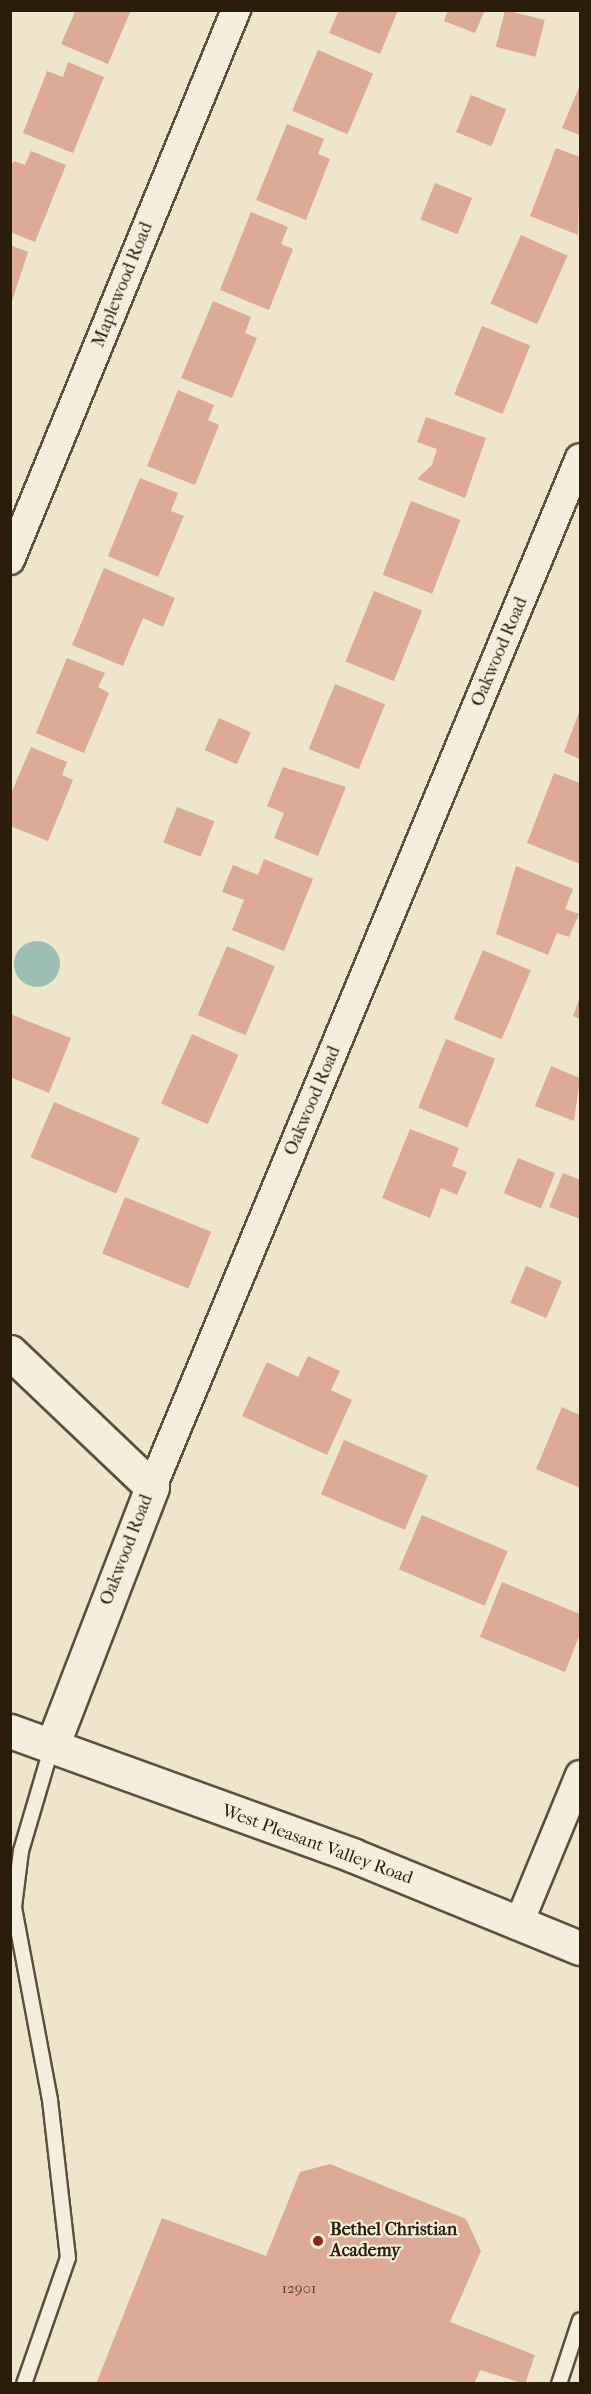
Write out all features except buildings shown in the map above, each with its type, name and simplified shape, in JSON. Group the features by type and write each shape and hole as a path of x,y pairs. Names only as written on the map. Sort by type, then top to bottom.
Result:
{"main road":[{"path":"10,1352 152,1487"},
{"name":"Oakwood Road","path":"52,1746 152,1487"},
{"name":"West Pleasant Valley Road","path":"10,1731 352,1855 580,1948"}],"street":[{"name":"Maplewood Road","path":"10,560 236,10"},
{"name":"Oakwood Road","path":"152,1487 580,458"},
{"path":"519,1923 580,1775"}],"lane":[{"path":"24,2384 68,2258 50,2100 14,1907 21,1851 52,1746"},
{"path":"559,2384 580,2320"}],"shaded area":[{"path":"37,941 53,948 60,964 53,980 37,987 21,980 14,964 21,948"}],"place":[{"name":"Bethel Christian Academy","path":"318,2241"}]}
